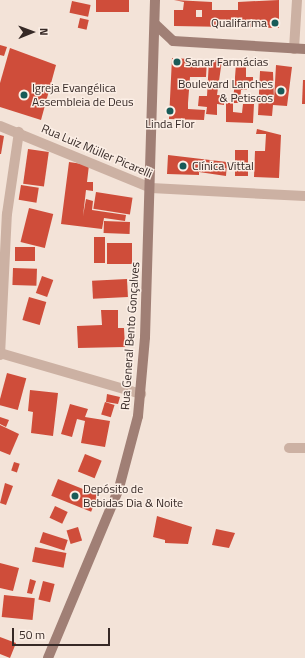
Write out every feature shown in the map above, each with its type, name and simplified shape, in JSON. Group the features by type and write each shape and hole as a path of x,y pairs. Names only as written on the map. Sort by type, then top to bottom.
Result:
{"main road":[{"name":"Rua General Bento Gonçalves","path":"48,658 119,488 141,394 151,188 155,24 154,0"},
{"path":"155,24 173,41 305,49"},
{"path":"154,56 173,41"}],"street":[{"path":"294,49 297,0"},
{"name":"Rua Luiz Müller Picarelli","path":"0,126 19,132 151,188 305,196"},
{"path":"19,132 7,214 0,354 141,394"},
{"path":"289,448 305,448"}],"building":[{"path":"96,0 129,0 129,12 96,12"},
{"path":"174,0 212,2 212,10 238,10 238,2 279,0 279,28 174,26 174,10 183,10 184,2","holes":["196,10 202,10 202,17 196,17"]},
{"path":"72,1 91,5 88,17 70,13"},
{"path":"80,18 89,20 87,30 78,28"},
{"path":"0,45 7,47 4,56 0,55"},
{"name":"Igreja Evangélica Assembleia de Deus","path":"10,48 56,65 41,120 0,107 0,83"},
{"path":"172,58 207,60 206,77 190,77 188,103 188,109 205,110 204,120 169,119"},
{"path":"209,60 222,60 217,95 224,95 224,105 217,104 217,115 206,114 207,107 198,106 199,96 207,96"},
{"path":"236,64 246,65 246,77 253,77 253,83 247,83 247,90 241,90 240,103 233,103"},
{"path":"276,65 292,67 287,106 273,105 272,116 258,115 260,71 273,72 274,100"},
{"path":"303,80 305,80 305,104 302,104"},
{"path":"226,103 233,103 233,112 242,113 243,104 254,104 253,123 226,122"},
{"path":"257,129 281,135 279,178 254,177 255,151 265,151 266,134 256,134"},
{"path":"0,135 4,136 1,154 0,154"},
{"path":"28,149 49,152 44,187 23,184"},
{"path":"235,150 248,150 248,176 235,176"},
{"name":"Clínica Vittal","path":"168,155 227,162 226,176 199,172 199,175 167,174"},
{"path":"69,162 89,165 87,182 93,182 93,191 86,190 83,216 86,199 93,201 92,210 126,215 125,221 104,218 102,229 61,224"},
{"path":"21,185 39,188 36,203 19,200"},
{"path":"96,192 133,198 130,215 93,209"},
{"path":"29,208 53,214 45,248 21,242"},
{"path":"104,221 130,222 130,234 104,233"},
{"path":"94,237 105,237 105,263 94,263"},
{"path":"107,243 132,243 132,264 107,264"},
{"path":"15,247 35,247 35,261 15,261"},
{"path":"13,268 37,269 36,286 12,285"},
{"path":"42,276 53,280 47,297 36,293"},
{"path":"127,279 128,297 93,299 92,281"},
{"path":"29,297 46,302 40,325 22,320"},
{"path":"101,310 118,310 118,328 124,328 125,347 78,348 77,326 102,325"},
{"path":"7,373 26,378 18,410 0,405 0,399"},
{"path":"30,390 58,393 53,436 31,433 33,412 28,411"},
{"path":"107,394 120,397 118,404 106,402"},
{"path":"105,402 115,405 111,417 101,414"},
{"path":"70,404 88,409 85,417 110,421 105,447 81,443 85,421 77,419 72,437 61,434"},
{"path":"0,417 9,420 6,427 0,424"},
{"path":"0,425 19,434 10,455 0,451"},
{"path":"85,454 102,461 95,478 78,472"},
{"path":"14,462 20,464 17,472 11,471"},
{"name":"Depósito de Bebidas Dia & Noite","path":"58,479 98,495 91,512 51,496"},
{"path":"5,483 13,486 6,505 0,503"},
{"path":"55,506 68,512 62,524 50,518"},
{"path":"157,516 192,527 188,544 165,543 165,540 153,537"},
{"path":"78,527 82,540 71,544 67,531"},
{"path":"216,529 235,533 229,548 212,545"},
{"path":"43,532 68,540 64,550 40,542"},
{"path":"35,547 66,553 64,568 32,562"},
{"path":"0,563 19,568 13,591 0,588"},
{"path":"30,579 36,581 32,594 27,593"},
{"path":"43,581 55,584 50,602 38,599"},
{"path":"4,595 35,598 33,620 2,617"},
{"path":"0,637 16,643 10,658 0,654"}],"place":[{"name":"Qualifarma","path":"275,23"},
{"name":"Sanar Farmácias","path":"177,62"},
{"name":"Boulevard Lanches & Petiscos","path":"281,91"},
{"name":"Igreja Evangélica Assembleia de Deus","path":"24,95"},
{"name":"Linda Flor","path":"170,111"},
{"name":"Clínica Vittal","path":"183,166"},
{"name":"Depósito de Bebidas Dia & Noite","path":"75,496"}]}
